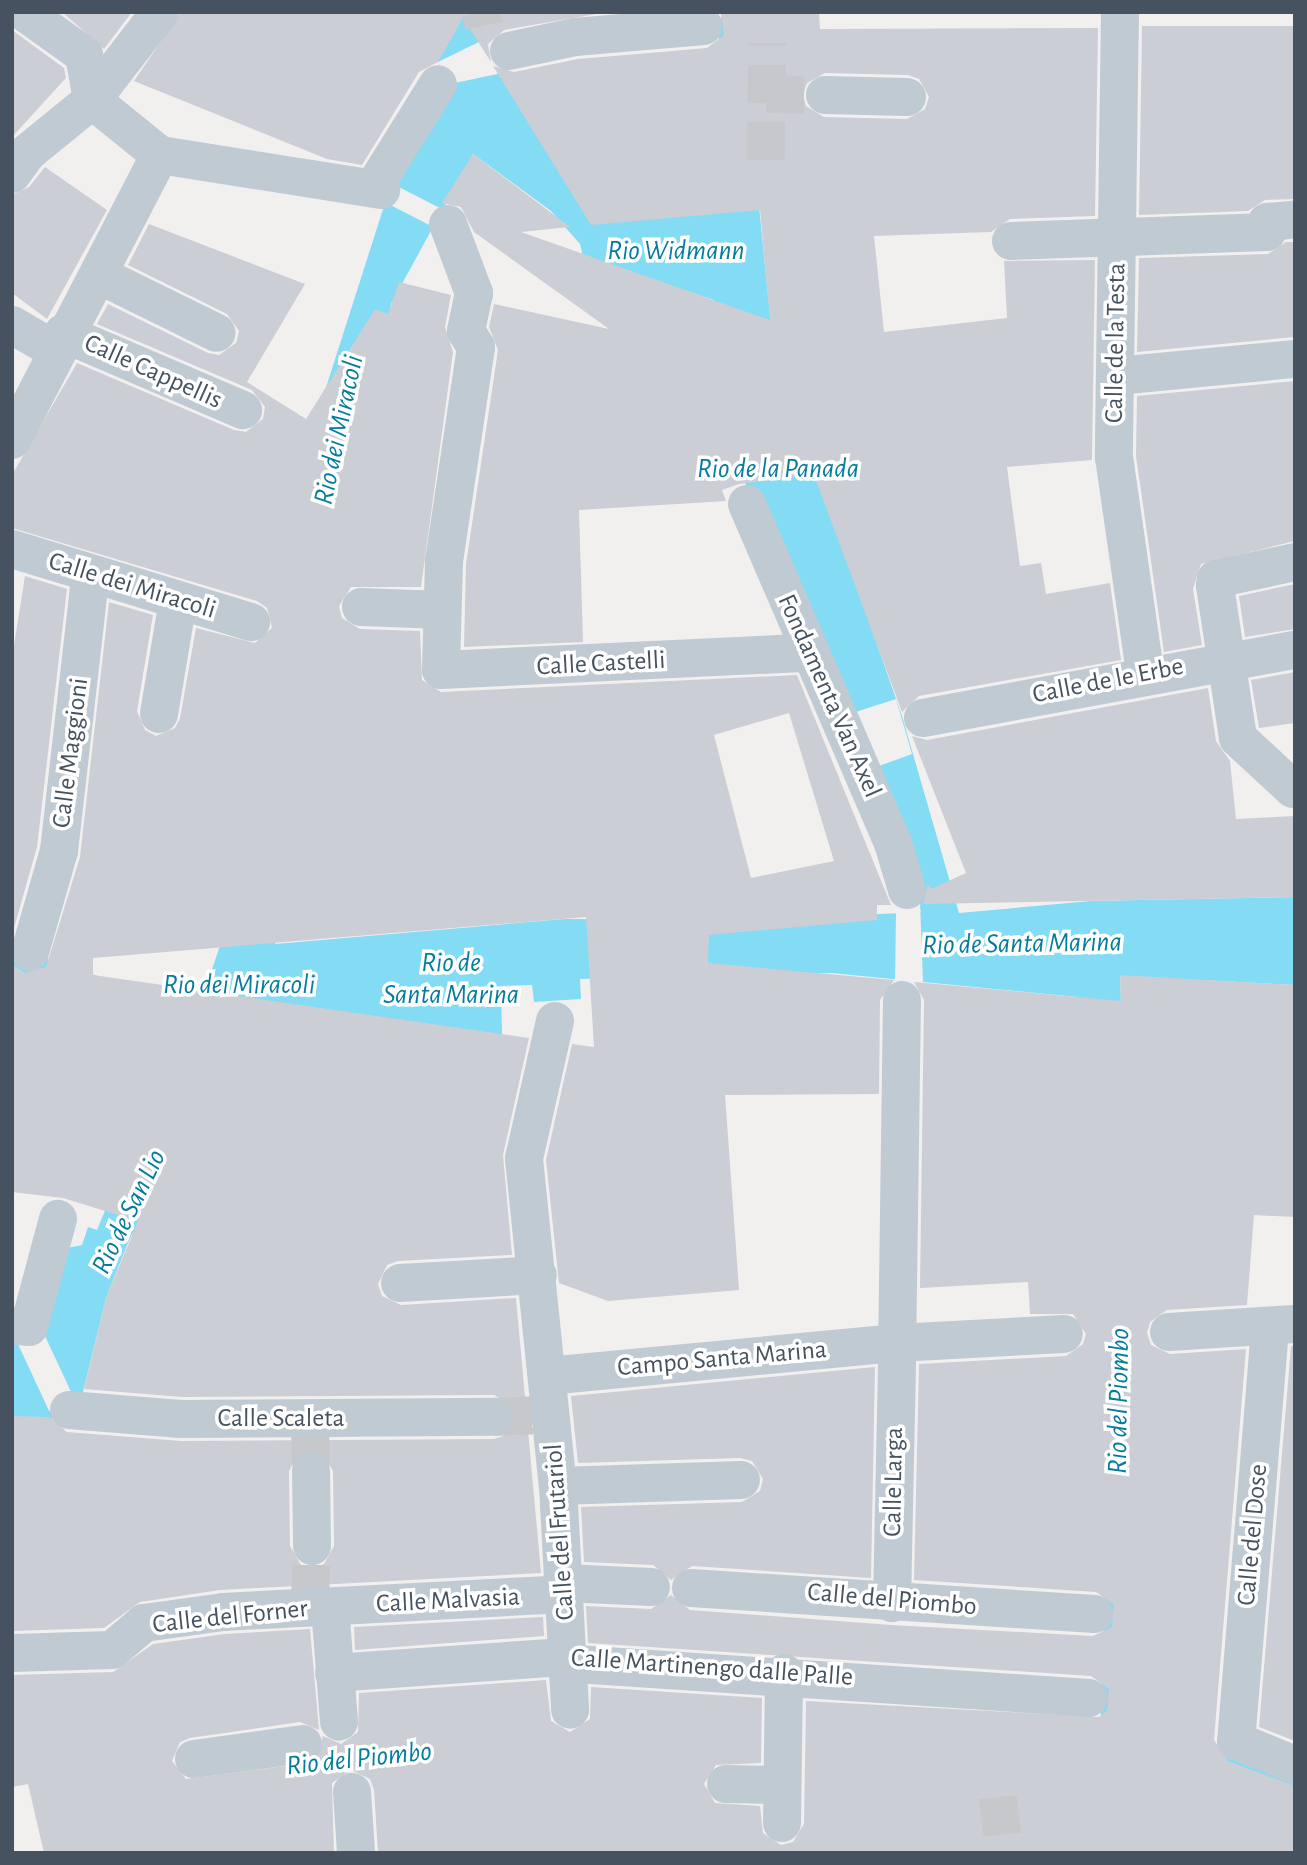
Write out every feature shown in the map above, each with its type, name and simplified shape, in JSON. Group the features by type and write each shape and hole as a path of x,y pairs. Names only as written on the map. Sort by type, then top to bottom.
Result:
{"street":[{"path":"20,163 92,100 160,12"},
{"name":"Calle de la Testa","path":"1120,12 1114,457 1145,673"},
{"path":"22,23 84,55 92,100 160,155 378,188 438,84"},
{"path":"509,51 575,37 704,26"},
{"path":"825,95 907,97"},
{"path":"12,440 59,341 99,275 160,155"},
{"path":"1011,242 1268,232 1267,222 1292,220"},
{"path":"361,607 442,616 444,562 476,347 466,331 473,311 474,293 448,224"},
{"path":"99,275 217,333"},
{"name":"Calle Cappellis","path":"12,325 243,410"},
{"path":"1117,376 1295,359"},
{"name":"Fondamenta Van Axel","path":"747,504 808,653 889,832 907,890"},
{"name":"Calle dei Miracoli","path":"12,549 90,577 251,622"},
{"path":"1293,789 1238,738 1216,579 1295,562"},
{"name":"Calle Maggioni","path":"34,939 59,850 90,577"},
{"path":"159,714 178,601"},
{"name":"Calle Castelli","path":"442,616 442,670 808,653"},
{"name":"Calle de le Erbe","path":"923,718 1145,673 1295,650"},
{"path":"902,1000 906,1153 903,1351"},
{"path":"547,1400 538,1280 524,1159 555,1021"},
{"path":"16,1326 29,1327 58,1219"},
{"path":"400,1283 538,1280"},
{"path":"1169,1332 1282,1326"},
{"name":"Calle del Dose","path":"1282,1326 1236,1741 1295,1765"},
{"name":"Campo Santa Marina","path":"547,1400 903,1351 1064,1334"},
{"name":"Calle Larga","path":"892,1602 903,1351"},
{"name":"Calle del Frutariol","path":"547,1400 558,1486 570,1710"},
{"name":"Calle Scaleta","path":"69,1410 181,1419 309,1423 495,1417"},
{"path":"311,1471 312,1546"},
{"path":"558,1486 741,1480"},
{"path":"565,1588 651,1587"},
{"name":"Calle Malvasia","path":"316,1606 565,1588"},
{"name":"Calle del Piombo","path":"691,1588 1094,1614"},
{"path":"316,1606 334,1673 339,1722"},
{"name":"Calle del Forner","path":"12,1653 112,1650 144,1622 316,1606"},
{"name":"Calle Martinengo dalle Palle","path":"334,1673 568,1659 784,1673 1089,1698"},
{"path":"782,1823 784,1673"},
{"path":"194,1759 303,1744"},
{"path":"726,1784 782,1786"},
{"path":"352,1792 356,1853"}],"water":[{"path":"421,12 473,12 479,41 531,124 718,44 722,12 755,166 773,346 902,716 959,913 1091,901 1295,897 1295,985 1120,976 1130,1245 1120,1716 1295,1784 1295,1832 1099,1776 1106,1541 1078,997 831,973 580,979 581,999 534,1002 532,985 501,986 502,1034 199,1128 130,1238 106,1298 82,1396 52,1418 42,1447 12,1484 14,1335 67,1248 82,1245 88,1227 97,1230 170,1054 12,991 12,947 198,1010 222,940 315,422 385,203 447,87","holes":["473,154 551,211 580,244 583,256 714,300 746,486 921,912 762,920 564,919 275,944 391,304"]}],"pier":[{"path":"483,40 502,73 450,84 438,62"},
{"path":"391,183 442,209 433,227 382,201"},
{"path":"896,699 912,754 868,770 843,716"},
{"path":"920,901 923,983 909,985 895,982 896,912 917,909"},
{"path":"39,1323 74,1399 49,1411 14,1335"}],"building":[{"path":"62,12 132,12 104,49"},
{"path":"181,12 608,12 504,30 488,44 491,62 463,18 438,62 419,72 362,165 327,159 134,81"},
{"path":"721,12 819,12 820,29 1098,28 1095,216 1010,219 991,232 874,236 884,332 1007,318 1004,261 1095,260 1092,460 1007,467 1020,566 1041,563 1046,594 1110,583 1121,660 919,696 902,712 814,475 739,484 722,490 726,501 579,510 583,642 464,647 466,564 498,350 489,327 494,304 609,329 474,232 461,207 442,203 473,154 570,227 521,232 770,320 760,210 591,225 493,66 514,72 578,59 707,48 724,35","holes":["825,73 908,75 919,79 929,97 925,109 907,119 824,117 806,106 803,95 807,83"]},
{"path":"1142,26 1295,26 1295,199 1265,200 1248,211 1139,215"},
{"path":"12,30 64,68 66,78 12,137"},
{"path":"45,167 107,210 47,319 12,293 12,195 29,187"},
{"path":"149,224 305,284 247,382 306,419 375,309 388,314 399,282 451,295 445,327 453,352 421,587 351,587 339,606 342,618 360,629 420,631 422,680 441,692 797,675 891,905 877,905 877,920 709,935 708,963 894,980 880,1000 879,1094 725,1095 739,1290 608,1301 559,1283 546,1160 572,1044 594,1047 586,917 93,958 93,975 529,1038 503,1155 512,1255 398,1261 387,1265 378,1284 382,1296 401,1305 516,1298 541,1573 220,1590 140,1602 104,1628 12,1631 12,1416 49,1417 67,1432 181,1441 494,1439 506,1435 516,1418 512,1405 494,1395 182,1397 84,1389 106,1298 138,1221 63,1198 12,1192 12,964 25,973 46,967 80,857 109,602 153,615 137,711 145,730 156,736 175,728 180,718 196,628 255,643 272,628 267,608 257,601 12,528 12,475 77,363 234,430 246,432 263,419 265,407 252,390 97,324 108,304 208,353 219,355 236,343 239,331 227,314 128,265","holes":["789,713 834,861 751,878 714,735","310,1449 322,1452 333,1471 334,1546 324,1564 313,1568 301,1565 290,1546 289,1471 299,1453"]},
{"path":"1286,242 1295,242 1295,337 1137,352 1139,258 1268,254"},
{"path":"1295,381 1295,541 1201,564 1193,589 1202,645 1164,652 1136,456 1137,396"},
{"path":"25,576 67,589 37,847 12,935 12,658"},
{"path":"1295,584 1295,629 1245,637 1239,596"},
{"path":"1295,672 1295,723 1259,728 1251,680"},
{"path":"1208,688 1216,741 1230,761 1236,819 1295,816 1295,897 923,904 928,884 931,889 966,873 912,736 927,740"},
{"path":"1120,975 1295,985 1295,1217 1254,1215 1247,1305 1167,1310 1150,1322 1147,1333 1151,1345 1170,1354 1246,1349 1214,1740 1228,1761 1295,1786 1295,1853 378,1853 374,1790 370,1779 351,1770 332,1783 334,1853 44,1853 28,1784 12,1787 12,1675 113,1672 153,1644 225,1634 310,1629 319,1730 300,1722 190,1738 180,1742 172,1761 186,1779 316,1762 323,1736 341,1744 358,1732 359,1693 546,1680 551,1721 570,1732 590,1719 591,1687 762,1698 761,1763 716,1765 704,1784 715,1803 760,1806 763,1833 781,1845 793,1842 804,1824 806,1701 1099,1717 1107,1710 1109,1689 1091,1676 588,1643 586,1606 651,1609 671,1595 690,1610 891,1625 1093,1636 1112,1627 1114,1605 1096,1592 914,1580 919,1364 1066,1356 1083,1344 1086,1334 1073,1314 1030,1314 1028,1282 920,1288 924,1000 914,982 1121,1001"},
{"path":"1291,1346 1295,1346 1295,1741 1259,1727"},
{"path":"875,1367 871,1578 692,1566 671,1580 653,1565 584,1562 581,1507 742,1502 760,1491 763,1479 752,1461 740,1458 578,1463 571,1396"},
{"path":"543,1617 544,1636 355,1650 354,1627"}],"tunnel":[{"path":"481,12 484,26"},
{"path":"766,160 767,43"},
{"path":"766,94 825,95"},
{"path":"494,1417 539,1415"},
{"path":"310,1427 311,1471"},
{"path":"310,1603 312,1546"},
{"path":"998,1797 1004,1853"}],"water label":[{"name":"Rio Widmann","path":"676,251"},
{"name":"Rio dei Miracoli","path":"339,430"},
{"name":"Rio de la Panada","path":"778,469"},
{"name":"Rio de Santa Marina","path":"1022,944"},
{"name":"Rio de Santa Marina","path":"451,979"},
{"name":"Rio dei Miracoli","path":"239,985"},
{"name":"Rio de San Lio","path":"129,1212"},
{"name":"Rio del Piombo","path":"1119,1401"},
{"name":"Rio del Piombo","path":"359,1759"}]}
